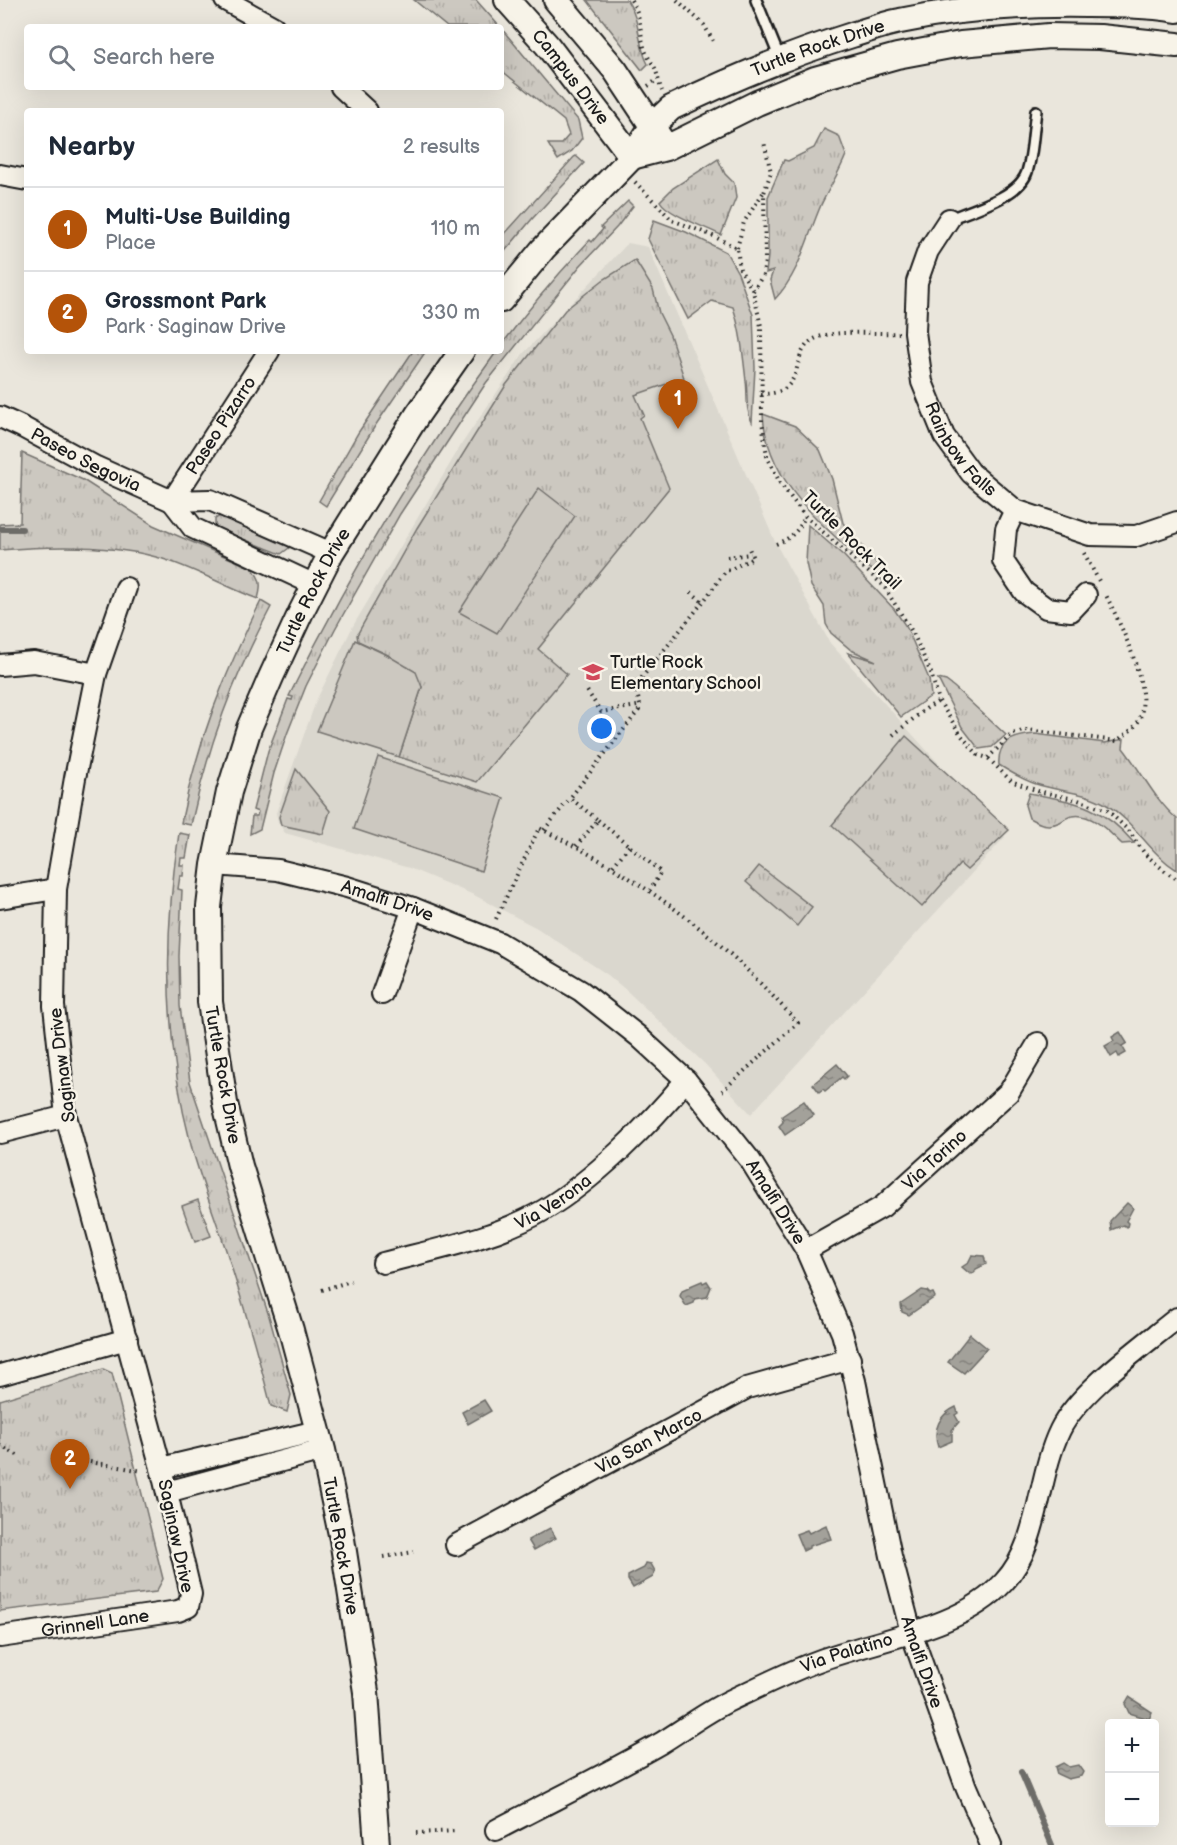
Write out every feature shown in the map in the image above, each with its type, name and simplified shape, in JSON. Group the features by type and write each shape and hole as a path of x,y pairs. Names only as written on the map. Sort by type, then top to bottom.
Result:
{"street":[{"path":"225,0 269,24"},
{"name":"Campus Drive","path":"507,0 547,45 632,157"},
{"name":"Campus Drive","path":"556,0 608,61 653,125 666,148"},
{"path":"1047,2 1049,36"},
{"name":"Turtle Rock Drive","path":"504,296 551,241 632,157 653,125 671,108 736,76 780,59 899,21 940,14 1016,3 1047,2 1177,10"},
{"path":"1016,3 1019,37"},
{"name":"Turtle Rock Drive","path":"632,157 666,148 815,79 897,56 961,44 1019,37 1100,37 1177,45"},
{"path":"344,90 364,108"},
{"path":"0,175 24,179"},
{"name":"Rainbow Falls","path":"949,219 928,251 917,282 915,332 922,382 944,436 971,473 1015,510 1090,535 1136,536 1177,522"},
{"name":"Paseo Pizarro","path":"172,501 267,354"},
{"name":"Turtle Rock Drive","path":"377,1845 366,1692 342,1539 320,1440 291,1330 240,1166 225,1103 210,1002 208,908 229,792 249,728 296,623 331,553 418,414 460,354"},
{"name":"Paseo Segovia","path":"0,417 96,467 172,501 210,500 331,553"},
{"name":"Paseo Segovia","path":"172,501 193,528 315,585"},
{"path":"1015,510 1006,529 1003,561 1024,592 1046,609 1071,611 1086,595"},
{"name":"Saginaw Drive","path":"126,588 96,674 75,778 56,889 54,1006 66,1116 127,1339 153,1469 167,1492 191,1594 188,1607"},
{"path":"0,665 34,662 96,674"},
{"name":"Amalfi Drive","path":"214,865 278,870 347,887 413,908 500,943 581,991 638,1036 686,1080 750,1160 806,1250 842,1333 850,1359 891,1556 911,1632 966,1787 991,1845"},
{"path":"0,898 56,889"},
{"path":"382,994 413,908"},
{"name":"Via Torino","path":"806,1250 882,1207 1009,1092 1038,1043"},
{"name":"Via Verona","path":"383,1263 443,1248 500,1230 544,1210 594,1173 660,1112 686,1080"},
{"path":"0,1132 66,1116"},
{"name":"Via Palatino","path":"496,1830 660,1743 728,1702 817,1661 944,1621 978,1604 1005,1582 1024,1551 1035,1519 1045,1467 1060,1428 1086,1394 1177,1318"},
{"path":"0,1375 127,1339"},
{"name":"Via San Marco","path":"456,1545 747,1388 850,1359"},
{"path":"153,1469 320,1440"},
{"path":"167,1492 320,1440"},
{"name":"Grinnell Lane","path":"0,1637 178,1611 188,1607"}],"lane":[{"path":"756,0 780,59"},
{"path":"949,219 1004,196 1019,185 1027,173 1036,111"}],"path":[{"path":"631,0 640,18 643,45 648,60 655,68 657,80"},
{"path":"677,0 704,25 713,40"},
{"path":"753,291 763,275 765,260 764,193 771,172 764,142"},
{"path":"645,193 672,220 737,248 744,222 764,193"},
{"name":"Turtle Rock Trail","path":"737,248 740,269 753,291 761,326 762,421 767,456 780,483 805,516 883,585 913,633 932,673 939,701 978,755 988,758 1011,781 1107,810 1130,831 1145,854 1177,879"},
{"path":"761,394 778,393 790,386 805,346 819,337 847,333 915,332"},
{"path":"776,544 796,533 801,528 805,516"},
{"path":"988,758 1012,734 1027,730 1117,741 1138,722 1142,705 1140,681 1122,627 1082,549 1083,532"},
{"path":"640,705 635,686 703,602 724,572 753,558 748,546"},
{"path":"728,557 751,554"},
{"path":"692,592 703,602"},
{"path":"544,830 639,710 637,705 601,712 586,689"},
{"path":"893,735 939,701"},
{"path":"570,798 661,872 650,890"},
{"path":"576,846 598,820"},
{"path":"496,919 540,828 613,866 650,890 714,939 798,1023 722,1091"},
{"path":"613,866 629,846"},
{"path":"322,1290 351,1281"},
{"path":"0,1446 19,1456"},
{"path":"66,1462 90,1462 153,1469"},
{"path":"384,1557 414,1552"},
{"path":"416,1833 457,1831"}],"shaded area":[{"name":"Turtle Rock Elementary School","path":"628,243 648,247 776,544 830,643 1005,837 751,1114 705,1064 627,991 608,975 537,928 474,895 409,868 285,833 278,822 276,813 316,701 353,626 463,442 523,354"}],"green space":[{"path":"414,0 476,0 497,24 443,24"},
{"path":"587,0 627,0 635,16 642,49 648,64 642,70"},
{"path":"504,32 578,120 582,138 572,151 558,160 548,144 561,144 569,135 564,121 504,72"},
{"path":"824,129 839,136 846,155 821,205 797,266 784,289 775,299 770,280 773,271 766,273 768,197 784,160 788,161 814,148"},
{"path":"576,156 584,163 504,252 504,235"},
{"path":"718,159 725,174 734,183 736,198 721,235 670,211 660,201 673,188"},
{"path":"628,201 633,206 617,227 580,266 486,383 400,514 335,629 306,686 274,773 260,829 250,834 252,816 257,816 258,812 253,810 268,751 288,699 292,700 293,697 289,696 360,562 412,476 495,354 504,354 504,342 511,332 566,266 590,240 592,242 603,229 601,227"},
{"path":"654,220 686,232 726,252 738,273 753,315 755,368 752,422 748,407 741,343 733,307 712,301 688,319 648,239"},
{"path":"635,260 653,289 659,313 670,335 684,378 635,395 644,415 640,418 669,488 538,649 567,674 477,782 399,757 422,687 388,655 358,641 357,635 417,528 506,385 565,310 603,280"},
{"path":"411,354 424,354 375,426 326,506 319,501 358,433"},
{"path":"763,414 795,426 820,450 832,479 843,523 879,566 884,582 825,527 790,488 767,441"},
{"path":"22,453 83,480 153,525 252,568 260,582 258,599 182,566 138,553 78,547 0,550 0,524 20,523"},
{"path":"539,488 575,516 497,633 459,612"},
{"path":"223,514 288,541 289,548 281,554 218,529 215,519"},
{"path":"808,525 844,556 894,609 907,628 929,679 931,696 901,717 848,653 876,661 851,650 831,633 826,624 824,606 811,586 806,563"},
{"path":"261,601 271,607 233,686 223,713 205,768 191,825 181,823 195,765 213,709 235,655"},
{"path":"355,640 416,672 422,687 399,757 317,731"},
{"path":"938,679 954,687 1006,735 992,747 979,749 962,727"},
{"path":"1035,734 1105,743 1124,739 1123,748 1155,794 1177,819 1177,870 1158,855 1126,820 1099,800 1045,787 1017,776 999,765 1001,750 1008,741 1020,736"},
{"path":"906,736 1009,830 967,870 960,864 922,907 832,825"},
{"path":"378,757 504,798 481,871 354,829"},
{"path":"296,769 330,811 323,834 281,825 279,817"},
{"path":"1029,793 1087,807 1111,820 1134,843 1122,844 1100,824 1087,817 1069,817 1052,825 1037,822 1029,818 1025,805"},
{"path":"179,833 190,835 186,858 181,858 180,865 184,865 183,876 180,876 178,889 182,890 179,956 180,1006 190,1082 269,1316 291,1395 287,1412 271,1406 239,1291 191,1145 182,1106 175,1067 169,989 170,911"},
{"path":"759,866 812,907 797,926 746,882"},
{"path":"198,1200 211,1236 195,1242 182,1206"},
{"path":"103,1369 112,1373 163,1579 156,1592 0,1611 0,1400"}],"water":[{"path":"1120,1032 1127,1043 1122,1046 1126,1053 1119,1057 1117,1053 1111,1057 1105,1046 1114,1041 1112,1037"},
{"path":"837,1064 847,1076 844,1079 842,1077 825,1091 823,1089 819,1092 813,1084"},
{"path":"804,1101 814,1115 785,1135 779,1126 783,1122 782,1116"},
{"path":"1127,1203 1133,1208 1126,1221 1127,1227 1123,1225 1111,1230 1110,1221"},
{"path":"972,1255 984,1256 986,1264 970,1274 962,1267 968,1263"},
{"path":"702,1281 703,1283 707,1281 711,1287 707,1297 695,1299 694,1303 686,1306 680,1296 682,1291"},
{"path":"922,1290 933,1293 935,1297 909,1315 902,1312 901,1304"},
{"path":"970,1334 987,1348 964,1373 948,1362"},
{"path":"484,1400 491,1411 468,1424 462,1412"},
{"path":"956,1407 958,1413 955,1415 959,1422 952,1430 952,1441 938,1447 936,1434 939,1423 950,1410"},
{"path":"826,1525 831,1539 809,1546 803,1551 796,1534 807,1530 809,1533"},
{"path":"550,1528 556,1538 534,1550 528,1540"},
{"path":"646,1563 651,1564 655,1571 653,1577 633,1588 628,1576 644,1568"},
{"path":"1129,1697 1152,1712 1149,1719 1129,1713 1125,1704"},
{"path":"1063,1763 1069,1767 1078,1765 1083,1772 1081,1776 1068,1779 1057,1774 1055,1767"}],"waterway":[{"path":"0,529 22,529"},
{"path":"1021,1772 1052,1845"}],"place":[{"name":"Multi-Use Building","path":"678,429"},
{"name":"Turtle Rock Elementary School","path":"593,672"},
{"name":"Grossmont Park","path":"70,1489"}]}
